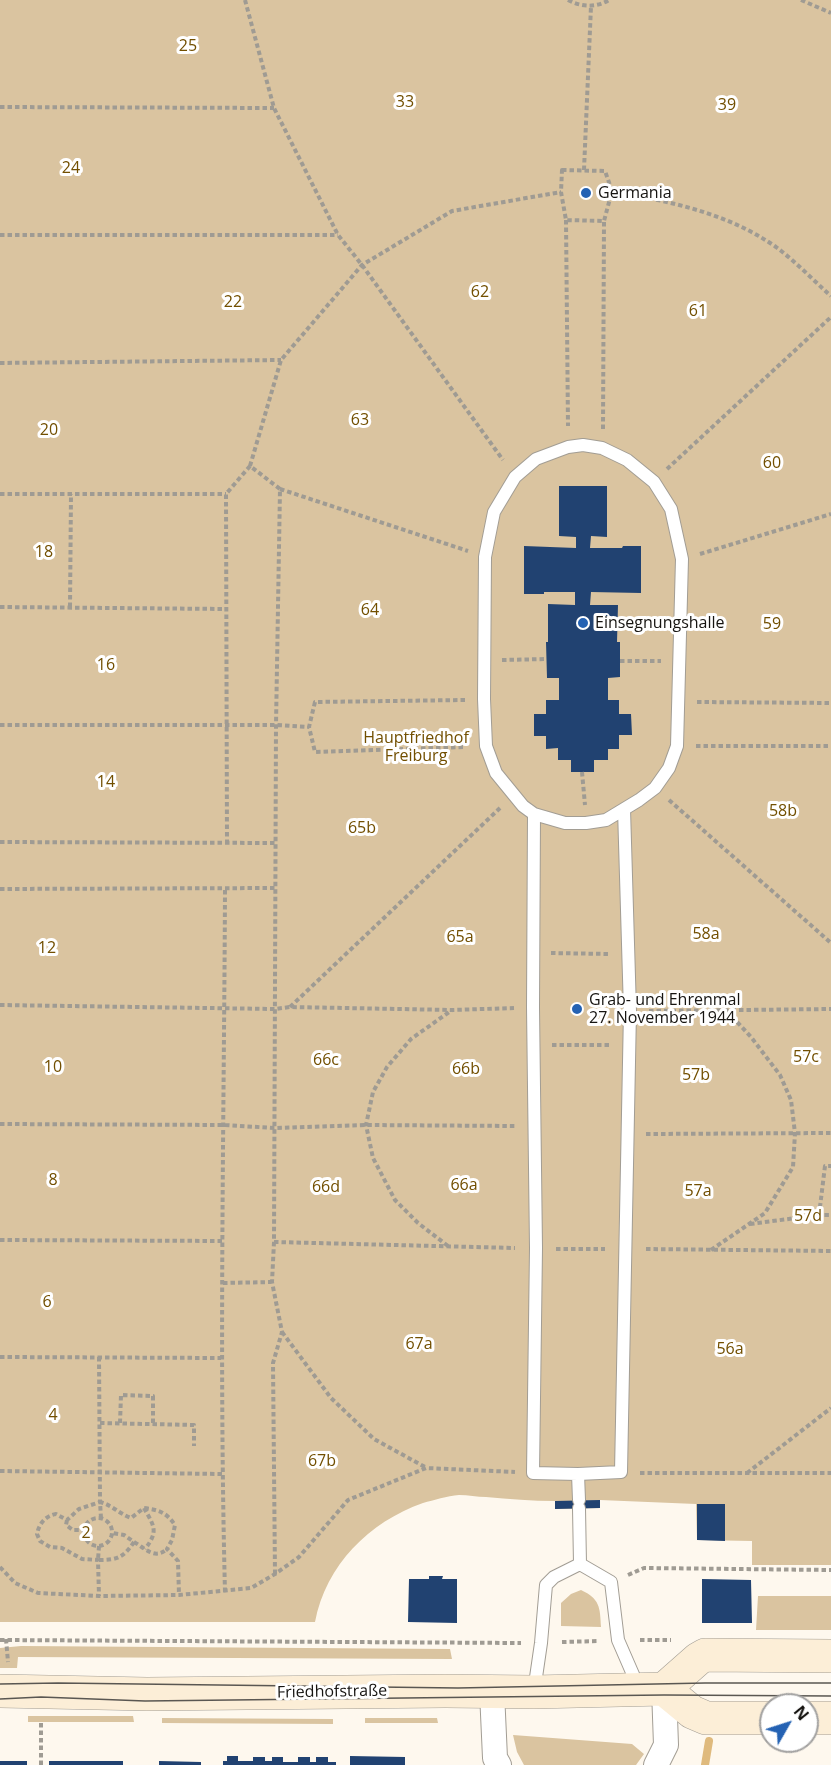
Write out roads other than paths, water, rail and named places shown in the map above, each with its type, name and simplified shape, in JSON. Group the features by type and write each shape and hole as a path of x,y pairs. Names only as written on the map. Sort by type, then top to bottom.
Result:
{"main road":[{"path":"759,1718 706,1718 652,1689 705,1655 831,1656"},
{"name":"Friedhofstraße","path":"0,1691 147,1694 534,1692 652,1689"}],"street":[{"path":"652,1689 666,1744 656,1765"},
{"path":"492,1692 495,1758 499,1765"}],"lane":[{"path":"583,445 602,448 627,460 654,482 670,509 682,559 680,702 677,746 669,768 655,788 624,810 606,820 586,823 565,823 534,814 523,806 496,773 486,746 485,557 494,512 515,477 536,459 568,447 583,445"},
{"path":"534,814 533,1007 536,1248 533,1473 578,1474 621,1472 630,1011 624,810"},
{"path":"578,1474 580,1564"},
{"path":"580,1564 611,1582 618,1640 652,1689"},
{"path":"534,1692 546,1585 554,1577 580,1564"}],"waterway":[{"path":"705,1765 709,1741"}],"tram line":[{"path":"0,1684 458,1688 831,1683"},
{"path":"0,1699 41,1697 145,1701 664,1695 831,1696"}],"place":[{"name":"Germania","path":"586,193"},
{"name":"Einsegnungshalle","path":"583,623"},
{"name":"Grab- und Ehrenmal 27. November 1944","path":"577,1009"}],"park label":[{"name":"25","path":"188,46"},
{"name":"33","path":"405,102"},
{"name":"39","path":"727,105"},
{"name":"24","path":"71,168"},
{"name":"62","path":"480,292"},
{"name":"22","path":"233,302"},
{"name":"61","path":"698,311"},
{"name":"63","path":"360,420"},
{"name":"20","path":"49,430"},
{"name":"60","path":"772,463"},
{"name":"18","path":"44,552"},
{"name":"64","path":"370,610"},
{"name":"59","path":"772,624"},
{"name":"16","path":"106,665"},
{"name":"Hauptfriedhof Freiburg","path":"416,747"},
{"name":"14","path":"106,782"},
{"name":"58b","path":"783,811"},
{"name":"65b","path":"362,828"},
{"name":"58a","path":"706,934"},
{"name":"65a","path":"460,937"},
{"name":"12","path":"47,948"},
{"name":"57c","path":"806,1057"},
{"name":"66c","path":"326,1060"},
{"name":"10","path":"53,1067"},
{"name":"66b","path":"466,1069"},
{"name":"57b","path":"696,1075"},
{"name":"8","path":"53,1180"},
{"name":"66a","path":"464,1185"},
{"name":"66d","path":"326,1187"},
{"name":"57a","path":"698,1191"},
{"name":"57d","path":"808,1216"},
{"name":"6","path":"47,1302"},
{"name":"67a","path":"419,1344"},
{"name":"56a","path":"730,1349"},
{"name":"4","path":"53,1415"},
{"name":"67b","path":"322,1461"},
{"name":"2","path":"86,1533"}]}
